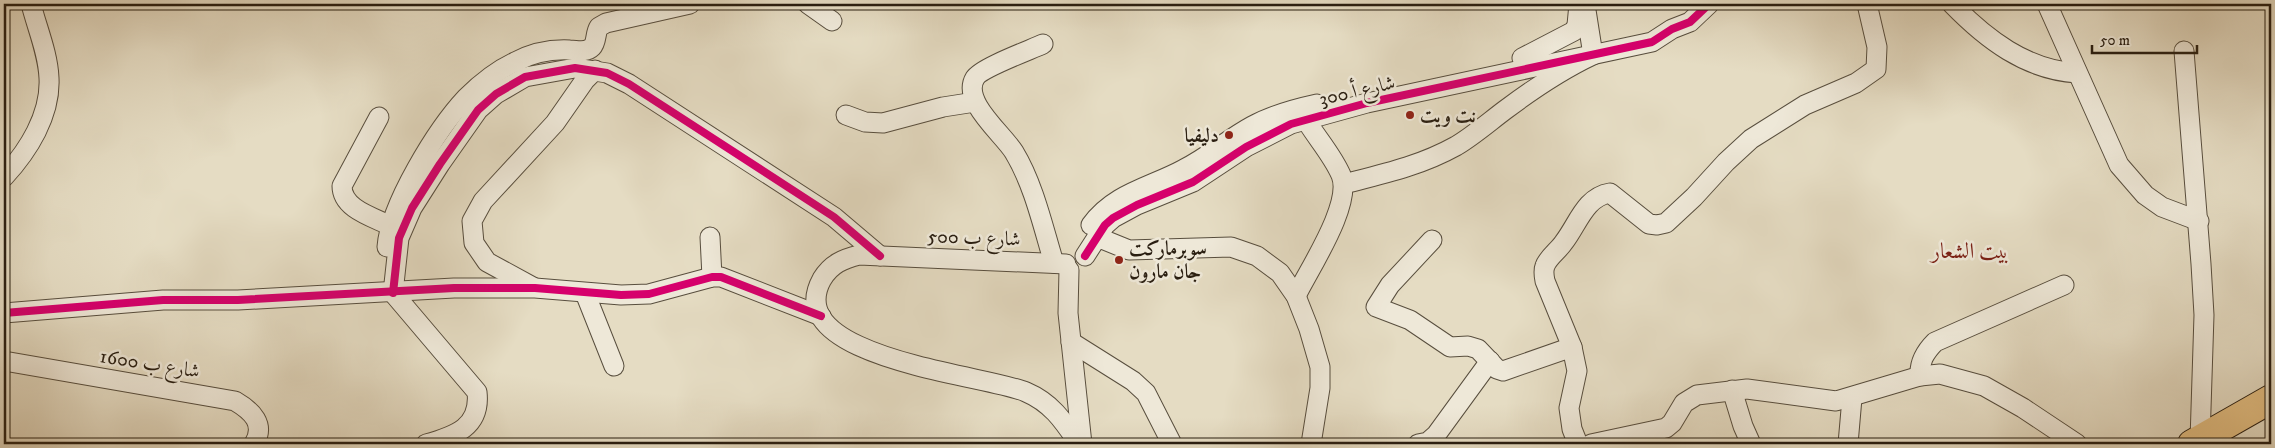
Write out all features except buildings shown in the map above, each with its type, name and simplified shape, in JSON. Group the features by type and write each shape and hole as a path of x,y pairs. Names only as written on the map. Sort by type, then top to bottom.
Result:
{"highway":[{"path":"2196,442 2271,399"}],"street":[{"path":"4,177 29,145 47,105 49,95 46,60 31,4"},
{"path":"386,293 410,197 449,120 466,98 514,62 535,53 558,49 588,50 593,46 599,26 606,23 690,4"},
{"path":"808,4 832,21"},
{"path":"1522,58 1574,31 1578,25 1578,4"},
{"path":"1344,184 1394,172 1422,163 1443,153 1467,139 1592,49 1585,4"},
{"name":"شارع أ 300","path":"1093,444 1077,346 1068,313 1073,263 1085,235 1098,216 1116,200 1134,199 1193,182 1221,156 1262,138 1302,114 1522,58 1652,42 1672,29 1690,22 1709,4"},
{"path":"1578,444 1572,430 1569,408 1577,371 1572,347 1545,281 1544,272 1547,262 1564,243 1586,207 1597,197 1610,193 1649,224 1657,225 1671,220 1714,174 1751,139 1787,115 1822,96 1856,83 1876,68 1877,47 1867,4"},
{"path":"1952,4 1986,37 2004,49 2053,70 2077,72"},
{"path":"2047,4 2119,165 2131,181 2162,207 2199,221"},
{"path":"1043,44 979,73 973,86 975,102 1014,152 1073,263"},
{"name":"شارع أ 300","path":"1302,114 1367,103 1592,49"},
{"path":"2184,51 2199,221 2204,315 2196,442"},
{"path":"426,444 444,439 464,428 473,420 479,407 477,392 386,293 390,226 410,197 478,110 512,82 539,73 575,68 607,73 637,89 834,217 880,256"},
{"path":"535,288 486,262 474,243 472,221 483,201 555,122 585,80 595,70"},
{"path":"846,115 865,122 883,122 943,107 975,102"},
{"path":"1296,296 1335,218 1343,195 1344,184 1335,165 1302,114"},
{"path":"379,117 342,186 342,195 348,203 390,226"},
{"name":"شارع أ 300","path":"1073,263 1113,218 1134,199"},
{"path":"1097,237 1129,250 1231,248 1257,256 1280,273 1296,296 1309,329 1320,366 1320,388 1311,444"},
{"path":"710,238 712,277"},
{"path":"1432,240 1390,286 1375,306 1380,310 1410,320 1450,347 1473,346 1484,353 1498,369 1506,371 1572,347"},
{"name":"شارع ب 500","path":"821,316 817,300 818,287 826,273 836,263 848,258 880,256 1073,263"},
{"path":"5,313 163,300 238,300 454,288 535,288 585,293 649,294 712,277 721,277 821,316 829,328 841,338 899,361 1025,391 1054,409 1081,444"},
{"path":"1920,376 1920,366 1923,357 1935,342 2064,285"},
{"path":"585,293 614,366"},
{"path":"1077,346 1133,381 1146,393 1172,444"},
{"name":"شارع أ 300","path":"1077,346 1081,444"},
{"name":"شارع ب 1600","path":"4,361 235,401 248,408 256,418 259,429 254,444"},
{"path":"1418,444 1428,442 1436,435 1490,361"},
{"path":"1591,444 1659,431 1672,423 1679,409 1690,398 1697,395 1732,390 1766,391 1827,401 1852,398 1920,376 1940,374 1984,386 2023,408 2076,444"},
{"path":"1732,390 1743,426 1751,444"},
{"path":"1848,444 1852,398"}],"cycle path":[{"path":"1085,256 1105,225 1113,218 1137,205 1193,182 1246,147 1291,124 1367,103 1652,42 1672,29 1690,22 1709,4"},
{"path":"393,293 399,238 412,208 478,110 496,94 525,77 575,68 607,73 629,84 834,217 880,256"},
{"path":"4,313 163,300 238,300 454,288 535,288 621,295 649,294 712,277 721,277 821,316"}],"place":[{"name":"نت ويت","path":"1410,115"},
{"name":"دليفيا","path":"1229,135"},
{"name":"سوبرماركت جان مارون","path":"1119,260"}],"district":[{"name":"بيت الشعار","path":"1970,250"}]}
